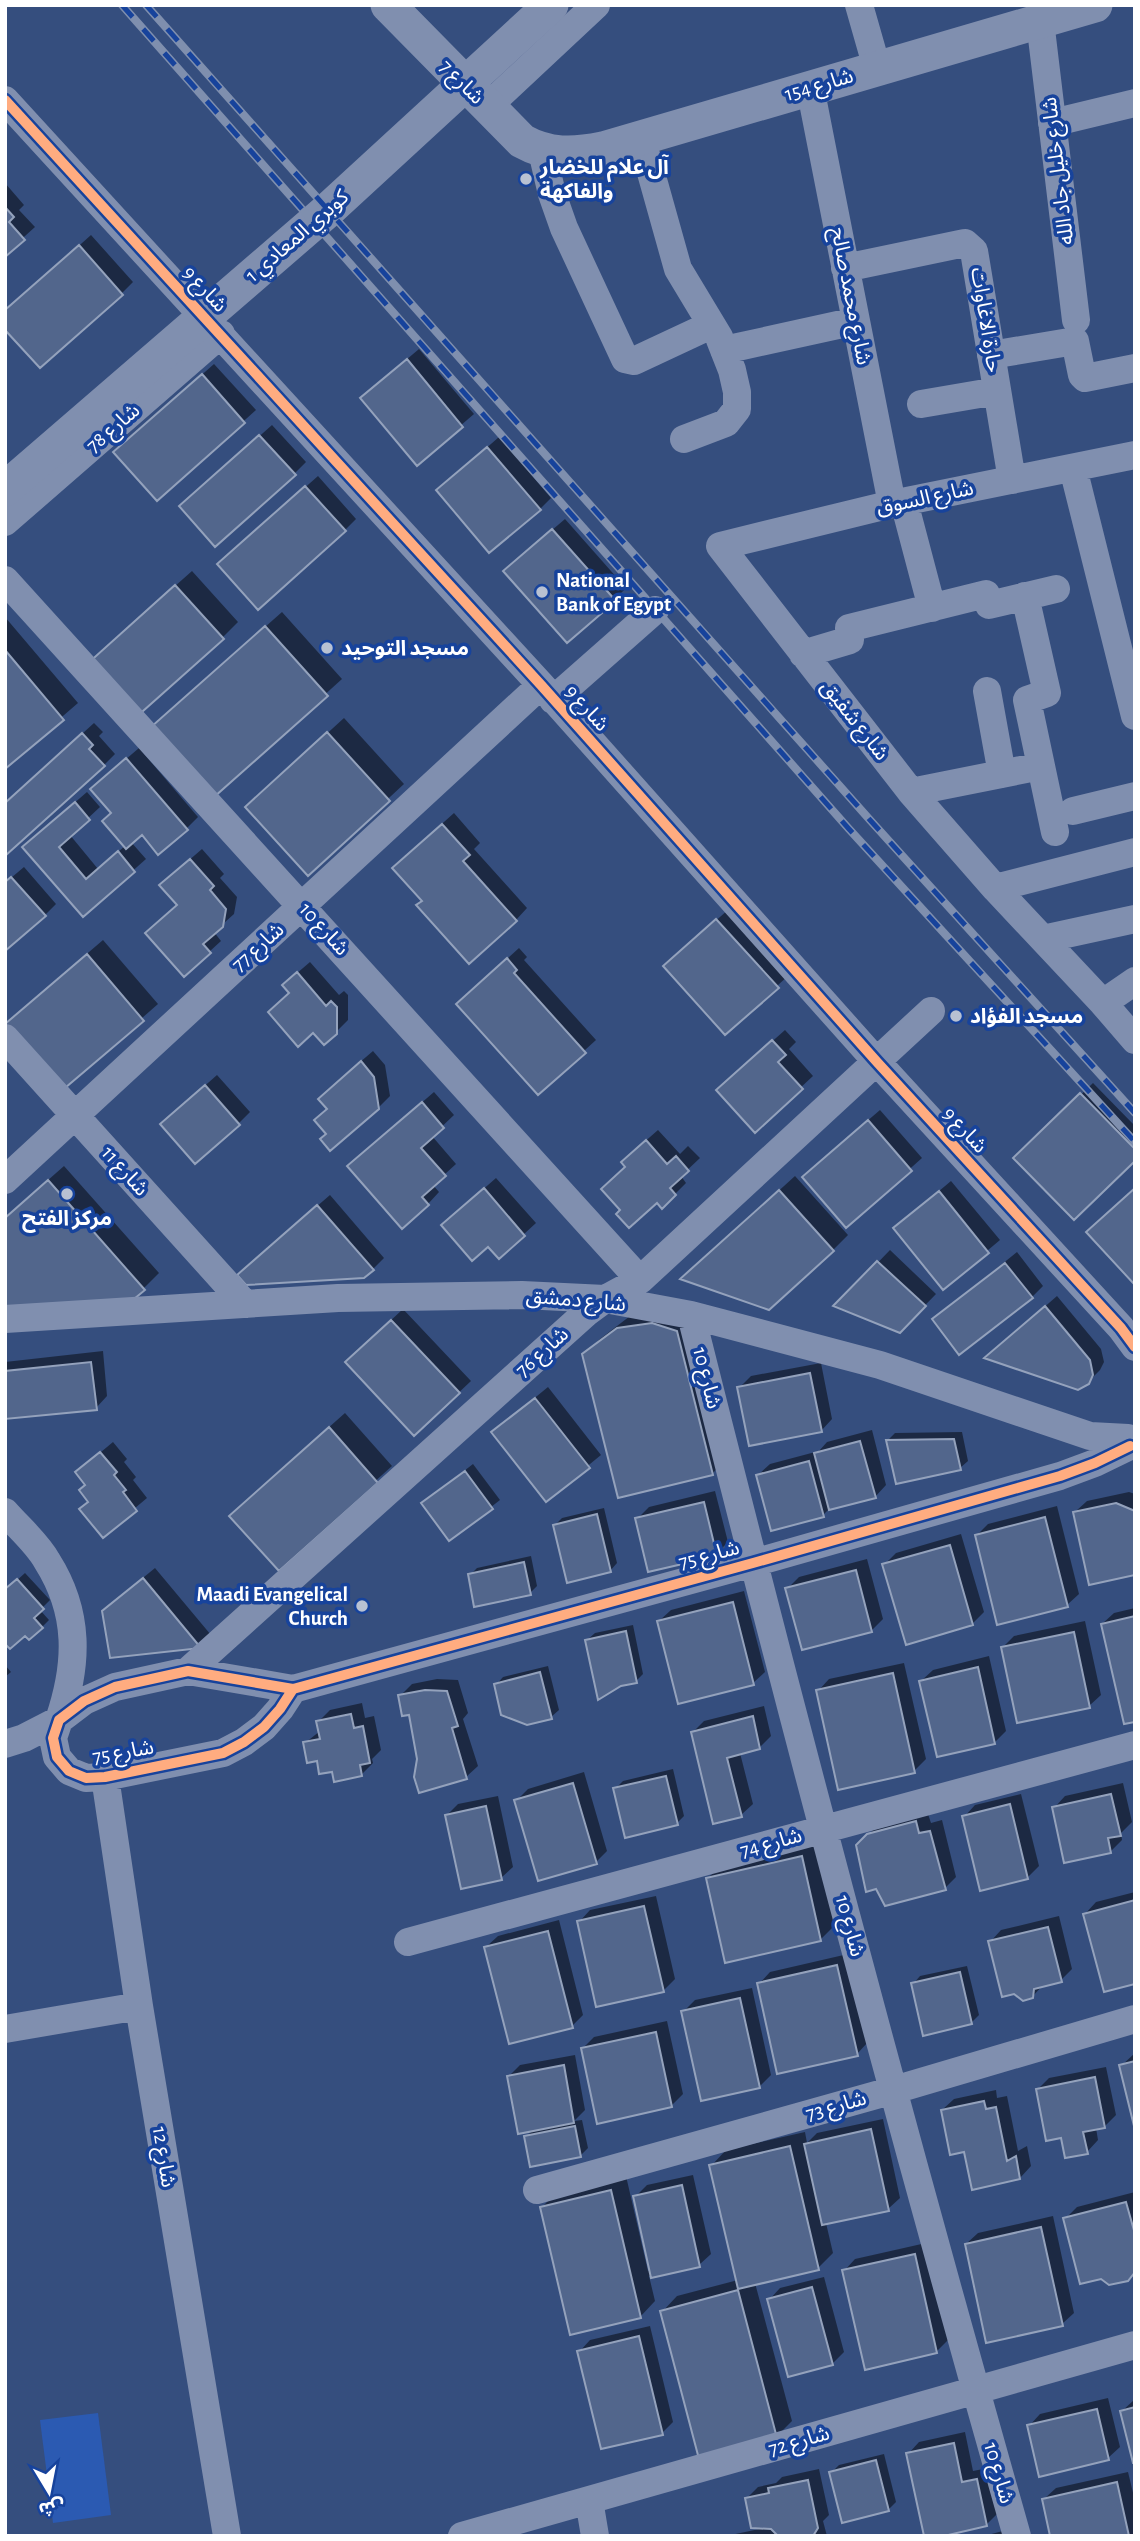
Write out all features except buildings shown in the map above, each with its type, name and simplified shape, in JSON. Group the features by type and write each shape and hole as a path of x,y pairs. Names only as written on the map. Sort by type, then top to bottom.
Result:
{"street":[{"name":"شارع 7","path":"388,5 487,107 523,141 542,151"},
{"path":"454,72 526,5"},
{"name":"كوبري المعادي 1","path":"5,489 327,211 551,5"},
{"path":"487,107 596,5"},
{"path":"859,5 877,68"},
{"name":"شارع 154","path":"542,151 582,153 1095,5"},
{"name":"شارع خليل جاد الله","path":"1040,21 1076,320"},
{"name":"شارع محمد صالح","path":"810,87 856,321 898,503 932,608"},
{"name":"شارع 9","path":"5,100 547,692 877,1062 1121,1328 1135,1347"},
{"path":"1052,123 1135,103"},
{"path":"641,137 678,269 724,350 737,392 737,409 726,424 684,439"},
{"path":"542,151 552,194 564,228 627,361 635,361 711,325"},
{"name":"حارة الاغاوات","path":"845,268 960,244 970,246 975,257 1012,480"},
{"path":"724,350 856,321"},
{"name":"شارع 78","path":"5,522 221,334"},
{"path":"991,355 1076,341 1082,376 1086,378 1135,368"},
{"path":"921,404 997,390"},
{"name":"شارع السوق","path":"721,548 722,544 898,503 1135,456"},
{"path":"1073,468 1135,716"},
{"name":"شارع شفيق","path":"721,548 911,792 1135,1040"},
{"name":"شارع 10","path":"5,580 640,1280"},
{"path":"803,654 850,640 849,628 986,594 989,605 1056,589"},
{"path":"1025,596 1047,693 1027,700 1041,766 1064,821 1135,796"},
{"name":"شارع 77","path":"5,1180 303,906 547,692 655,610"},
{"path":"987,691 1002,774"},
{"path":"911,792 1041,766"},
{"path":"995,888 1135,852"},
{"path":"1043,939 1135,919"},
{"path":"1103,1003 1135,981"},
{"name":"شارع 76","path":"188,1671 586,1313 640,1280 931,1011"},
{"name":"شارع 11","path":"5,1038 245,1304"},
{"name":"شارع دمشق","path":"5,1319 338,1297 430,1294 605,1299 691,1315 880,1365 1071,1431 1090,1436 1132,1439"},
{"name":"شارع 10","path":"691,1315 823,1829 1017,2536"},
{"name":"شارع 75","path":"5,1744 24,1738 59,1720 85,1702 115,1687 188,1671 293,1689 1060,1476 1096,1463 1132,1439"},
{"path":"5,1512 46,1559 62,1589 71,1622 74,1655 70,1688 59,1720"},
{"name":"شارع 75","path":"59,1720 53,1738 57,1757 69,1771 86,1778 105,1777 223,1753 264,1727 293,1689"},
{"name":"شارع 74","path":"408,1942 1135,1745"},
{"name":"شارع 12","path":"105,1777 139,2006 227,2536"},
{"path":"5,2029 139,2006"},
{"name":"شارع 73","path":"537,2190 1135,2019"},
{"name":"شارع 72","path":"462,2536 1135,2345"},
{"path":"589,2500 595,2536"}],"shaded area":[{"path":"98,2413 111,2515 53,2523 40,2420"}],"railway":[{"path":"122,5 849,829 1135,1142"},
{"path":"146,5 870,820 1135,1113"}],"cycle path":[{"path":"5,100 541,685 877,1062 1121,1328 1135,1347"},
{"path":"293,1689 264,1727 223,1753 105,1777 86,1778 69,1771 57,1757 53,1738 59,1720 84,1701 115,1687 188,1671 293,1689 1060,1476 1130,1446"}],"place":[{"name":"آل علام للخضار والفاكهة","path":"526,179"},
{"name":"National Bank of Egypt","path":"542,592"},
{"name":"مسجد التوحيد","path":"327,648"},
{"name":"مسجد الفؤاد","path":"956,1016"},
{"name":"مركز الفتح","path":"67,1194"},
{"name":"Maadi Evangelical Church","path":"362,1606"}]}
